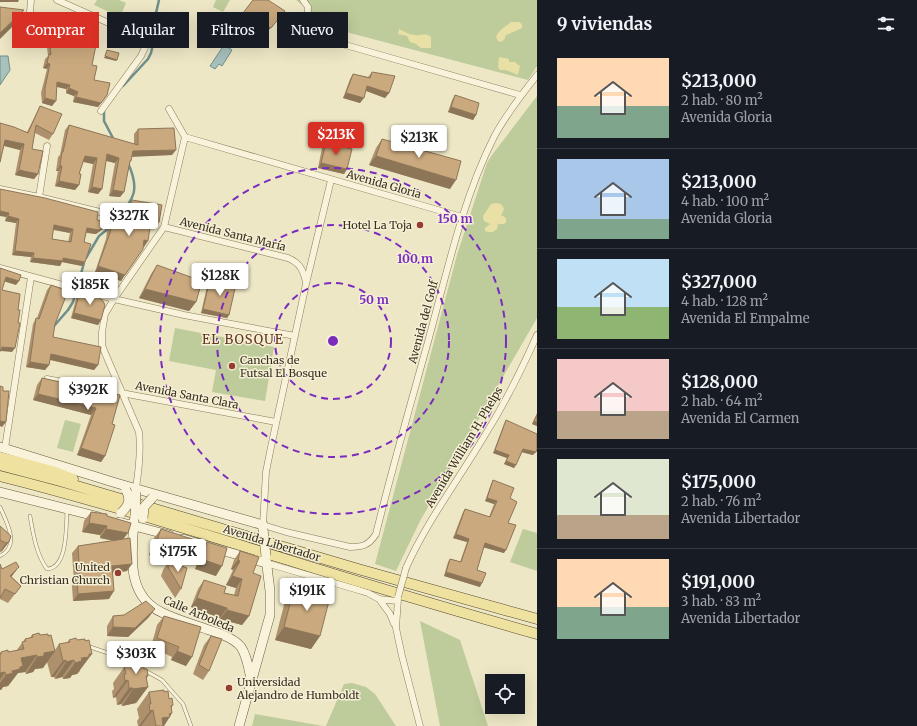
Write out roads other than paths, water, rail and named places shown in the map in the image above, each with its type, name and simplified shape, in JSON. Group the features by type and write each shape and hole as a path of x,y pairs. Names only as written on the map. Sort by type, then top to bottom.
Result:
{"main road":[{"name":"Avenida Libertador","path":"2,450 263,527"},
{"path":"2,450 64,475 88,489"},
{"name":"Avenida Libertador","path":"0,465 537,619"},
{"name":"Avenida Libertador","path":"0,476 58,490 332,574 537,634"},
{"path":"0,482 101,503"},
{"path":"109,519 121,513 128,505 129,498 124,487"},
{"name":"Calle Arboleda","path":"136,490 137,520 132,552 132,563 136,582 142,595 153,607 162,613 218,633 240,646 245,655 251,679"},
{"path":"0,492 109,519 137,520 144,507 155,496"},
{"name":"Avenida Libertador","path":"137,520 148,529 266,560"},
{"path":"239,726 270,615 270,591 263,527"}],"street":[{"path":"29,12 30,0"},
{"path":"57,0 146,40 148,43 141,56 119,84 101,111"},
{"path":"303,0 308,7 307,28 314,36 520,96"},
{"name":"Avenida del Golf","path":"350,547 366,546 376,534 462,217 494,137 520,96 537,75"},
{"path":"136,490 140,460 139,432 102,345 102,332 105,314 164,227 185,137 169,109"},
{"name":"Avenida Gloria","path":"185,137 462,217"},
{"path":"39,197 47,146"},
{"path":"263,527 266,472 306,284 331,180"},
{"path":"0,189 108,214"},
{"name":"Avenida Santa María","path":"164,227 296,261 303,269 306,284"},
{"path":"0,268 114,299 295,336"},
{"path":"2,450 31,277"},
{"name":"Avenida William H. Phelps","path":"396,628 398,599 406,568 423,534 486,434 517,379 537,335"},
{"name":"Avenida Santa Clara","path":"47,379 276,422"},
{"name":"Avenida Libertador","path":"263,527 350,547"},
{"name":"Avenida Libertador","path":"266,560 368,593 379,599 398,599"},
{"path":"379,599 390,614 396,628 420,726"}],"lane":[{"path":"0,506 8,525 12,540 8,549 0,556"},
{"path":"30,516 34,536 43,563 47,569 51,569 58,563 63,553 67,509"},
{"path":"84,645 117,656 136,666"},
{"path":"143,670 162,680 183,704 191,726"}],"water":[{"path":"222,48 229,48 232,50 222,66 219,64 215,69 210,66"},
{"path":"0,56 8,56 10,70 0,85"}],"waterway":[{"path":"123,86 148,59 151,53 159,0"},
{"path":"104,110 104,121 114,140"},
{"path":"115,221 133,195 134,181 128,163"},
{"path":"86,258 99,236 109,228"},
{"path":"54,326 73,302 84,263"}],"place":[{"name":"Hotel La Toja","path":"420,225"},
{"name":"Canchas de Futsal El Bosque","path":"232,366"},
{"name":"United Christian Church","path":"118,573"},
{"name":"Universidad Alejandro de Humboldt","path":"229,688"}],"district":[{"name":"EL BOSQUE","path":"243,339"}]}
